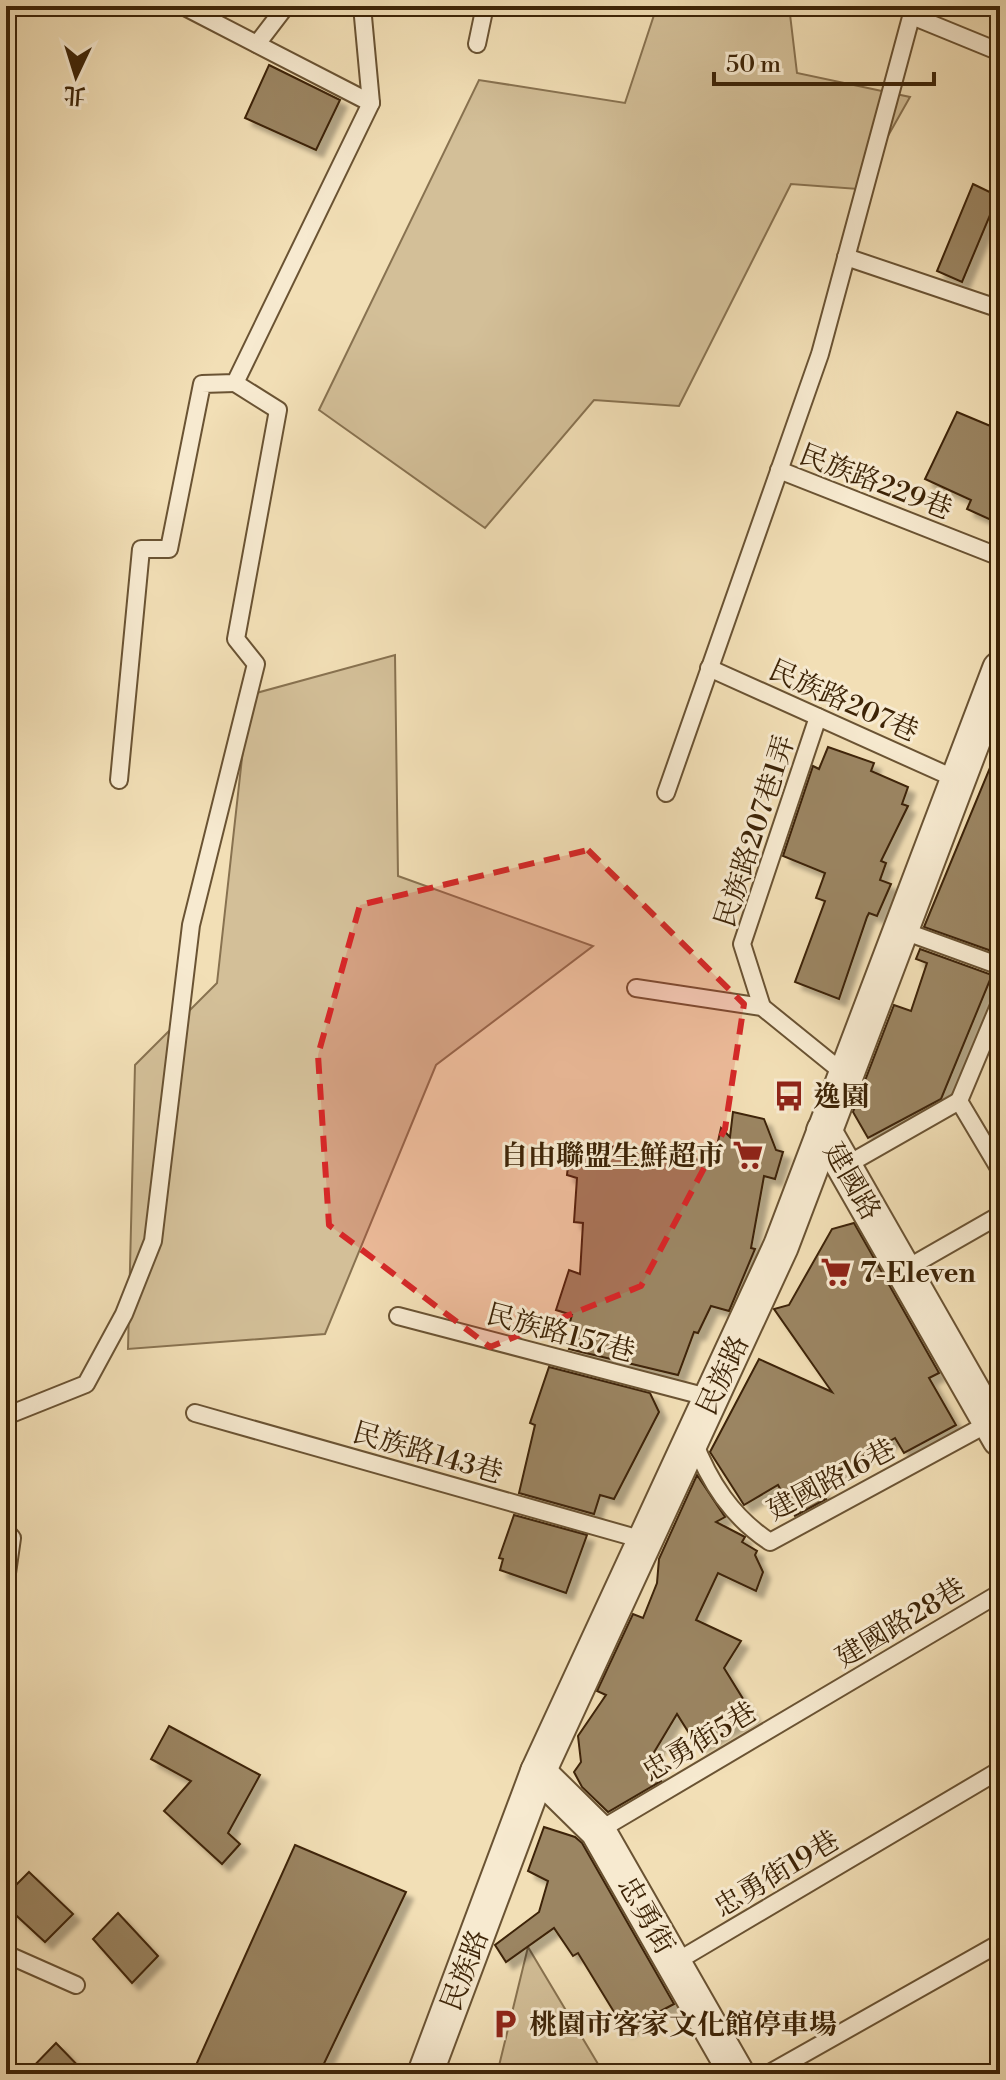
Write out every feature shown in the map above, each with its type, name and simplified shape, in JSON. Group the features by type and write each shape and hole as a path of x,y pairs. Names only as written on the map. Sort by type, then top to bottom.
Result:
{"street":[{"name":"民族路","path":"425,2074 538,1772 781,1246 958,780 993,712 1000,669"},
{"name":"建國路","path":"824,1131 995,1430"},
{"name":"忠勇街","path":"538,1772 598,1831 737,2074"}],"lane":[{"path":"183,6 371,103"},
{"path":"257,44 286,6"},
{"path":"235,383 371,103 362,6"},
{"path":"477,44 485,6"},
{"path":"666,793 820,354 913,11 1000,52"},
{"path":"846,257 1000,309"},
{"path":"6,1416 86,1384 124,1314 153,1241 191,925 256,664 236,639 278,410 235,383 202,384 169,549 141,549 119,780"},
{"name":"民族路229巷","path":"779,470 1000,557"},
{"name":"民族路207巷","path":"709,668 958,780"},
{"name":"民族路207巷1弄","path":"762,1007 742,944 818,717"},
{"path":"901,930 1000,966"},
{"path":"636,988 762,1007 846,1075"},
{"path":"845,1166 959,1101 1000,1003"},
{"path":"959,1101 1000,1170"},
{"path":"904,1270 1000,1215"},
{"name":"民族路157巷","path":"398,1316 711,1398"},
{"name":"民族路143巷","path":"195,1413 647,1541"},
{"name":"建國路16巷","path":"692,1439 703,1464 743,1524 770,1542 995,1430"},
{"path":"6,1531 12,1538 6,1580"},
{"name":"建國路28巷","path":"826,1696 1000,1593"},
{"name":"忠勇街5巷","path":"598,1831 826,1696"},
{"name":"忠勇街19巷","path":"674,1963 1000,1770"},
{"path":"768,2074 995,1945"},
{"path":"6,1954 76,1985"}],"highlighted area":[{"path":"588,850 744,1004 725,1129 641,1286 490,1347 329,1225 318,1055 360,905"}],"shaded area":[{"path":"657,6 789,6 797,73 910,97 858,189 791,184 679,406 594,400 485,528 319,410 479,80 625,103"},
{"path":"395,655 398,876 593,946 436,1065 325,1334 128,1349 135,1065 217,983 249,695"},
{"path":"528,1947 604,2074 497,2074"}],"building":[{"path":"269,65 340,100 316,150 245,118"},
{"path":"973,184 998,196 962,282 937,271"},
{"path":"957,412 1000,430 1000,524 967,509 971,500 925,479"},
{"path":"1000,746 1000,954 924,927"},
{"path":"828,747 874,763 871,771 908,787 902,804 908,806 881,861 886,863 880,880 891,884 877,916 869,913 867,917 839,999 795,982 825,901 816,898 825,873 783,856 813,766 819,769"},
{"path":"920,949 992,975 941,1099 868,1138 853,1112 894,1005 911,1011 927,963 916,959"},
{"path":"733,1112 764,1119 776,1150 783,1152 775,1179 764,1176 751,1248 755,1249 729,1311 711,1306 698,1333 694,1332 678,1375 569,1349 577,1324 570,1322 572,1315 556,1310 569,1270 580,1274 583,1223 574,1222 577,1178 567,1175 571,1140 707,1161 714,1159 721,1128 730,1137"},
{"path":"854,1223 939,1373 929,1378 956,1425 904,1453 895,1438 818,1483 826,1499 795,1516 778,1485 744,1505 710,1452 759,1359 832,1392 774,1309 789,1305 832,1229"},
{"path":"549,1367 650,1393 659,1412 614,1499 600,1495 594,1514 519,1493 535,1425 530,1423"},
{"path":"697,1475 725,1517 716,1522 745,1537 742,1542 757,1551 755,1555 763,1572 756,1591 718,1573 696,1620 741,1641 724,1668 753,1715 697,1746 677,1714 650,1759 661,1781 608,1812 582,1787 574,1772 581,1762 578,1736 606,1695 597,1691 633,1614 643,1618 657,1583 659,1559"},
{"path":"514,1515 587,1535 566,1593 500,1570 503,1559 499,1558"},
{"path":"169,1726 260,1775 228,1833 240,1844 222,1864 164,1811 191,1781 151,1759"},
{"path":"544,1827 575,1837 582,1843 674,2004 625,2030 578,1953 573,1956 554,1928 506,1962 495,1945 539,1912 548,1881 528,1871"},
{"path":"295,1845 406,1892 319,2074 192,2074"},
{"path":"29,1872 73,1914 45,1942 6,1906 6,1895"},
{"path":"118,1913 158,1956 132,1983 93,1939"},
{"path":"56,2043 86,2074 26,2074"}],"place":[{"name":"逸園","path":"789,1096"},
{"name":"自由聯盟生鮮超市","path":"748,1155"},
{"name":"7-Eleven","path":"836,1272"},
{"name":"桃園市客家文化館停車場","path":"505,2024"}]}
